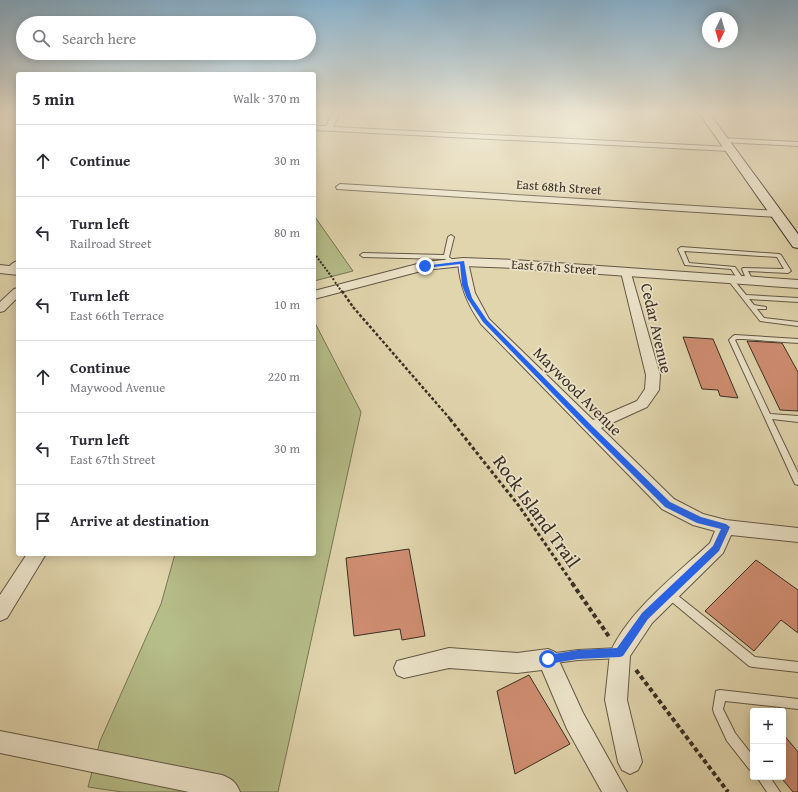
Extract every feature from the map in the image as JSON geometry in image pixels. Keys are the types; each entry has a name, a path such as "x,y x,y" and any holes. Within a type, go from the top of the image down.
{"main road":[{"path":"731,150 798,244"}],"street":[{"name":"East 68th Street","path":"340,187 777,214"},
{"name":"East 67th Street","path":"316,294 425,266 454,261 798,284"},
{"name":"Maywood Avenue","path":"454,261 469,298 485,321 668,504 699,520 726,527 798,535"},
{"name":"Cedar Avenue","path":"590,427 642,404 652,390 653,375 626,272"},
{"path":"0,308 16,293"},
{"path":"630,762 616,700 620,652 645,616 716,548 726,527"},
{"path":"0,612 36,556"},
{"path":"404,668 449,658 517,663 548,659 575,721 615,792"},
{"path":"0,742 222,787 228,792"}],"lane":[{"path":"363,255 454,261 451,238"},
{"path":"741,280 745,269 788,272 779,256 681,249 687,264 733,268 741,280 745,297 762,320 798,324"},
{"path":"745,297 798,300"},
{"path":"753,307 764,308"},
{"path":"798,341 744,337 736,337 732,340 798,482"},
{"path":"767,416 798,419"},
{"path":"669,594 753,662 798,667"},
{"path":"548,659 620,652"},
{"path":"750,761 731,736 718,709 720,695 798,704"},
{"path":"765,780 774,792"}],"path":[{"name":"Rock Island Trail","path":"316,256 354,307 439,405 519,506 620,652 728,792"}],"green space":[{"path":"316,218 353,271 316,280"},
{"path":"316,325 361,412 278,792 122,792 88,787 100,741 161,604 174,556 316,556"}],"building":[{"path":"683,337 713,339 738,398 720,396 718,390 702,389"},
{"path":"747,341 782,343 798,372 798,411 780,410"},
{"path":"409,549 425,636 402,640 400,629 354,636 346,558"},
{"path":"756,560 798,590 798,633 781,620 754,651 705,611"},
{"path":"529,675 570,744 515,774 497,691"},
{"path":"786,738 798,752 798,792 793,792 783,780 786,780"}],"route":[{"path":"425,266 463,262 465,285 469,298 485,321 590,427 668,504 699,520 726,527 716,548 645,616 620,653 578,655 548,659"}]}
